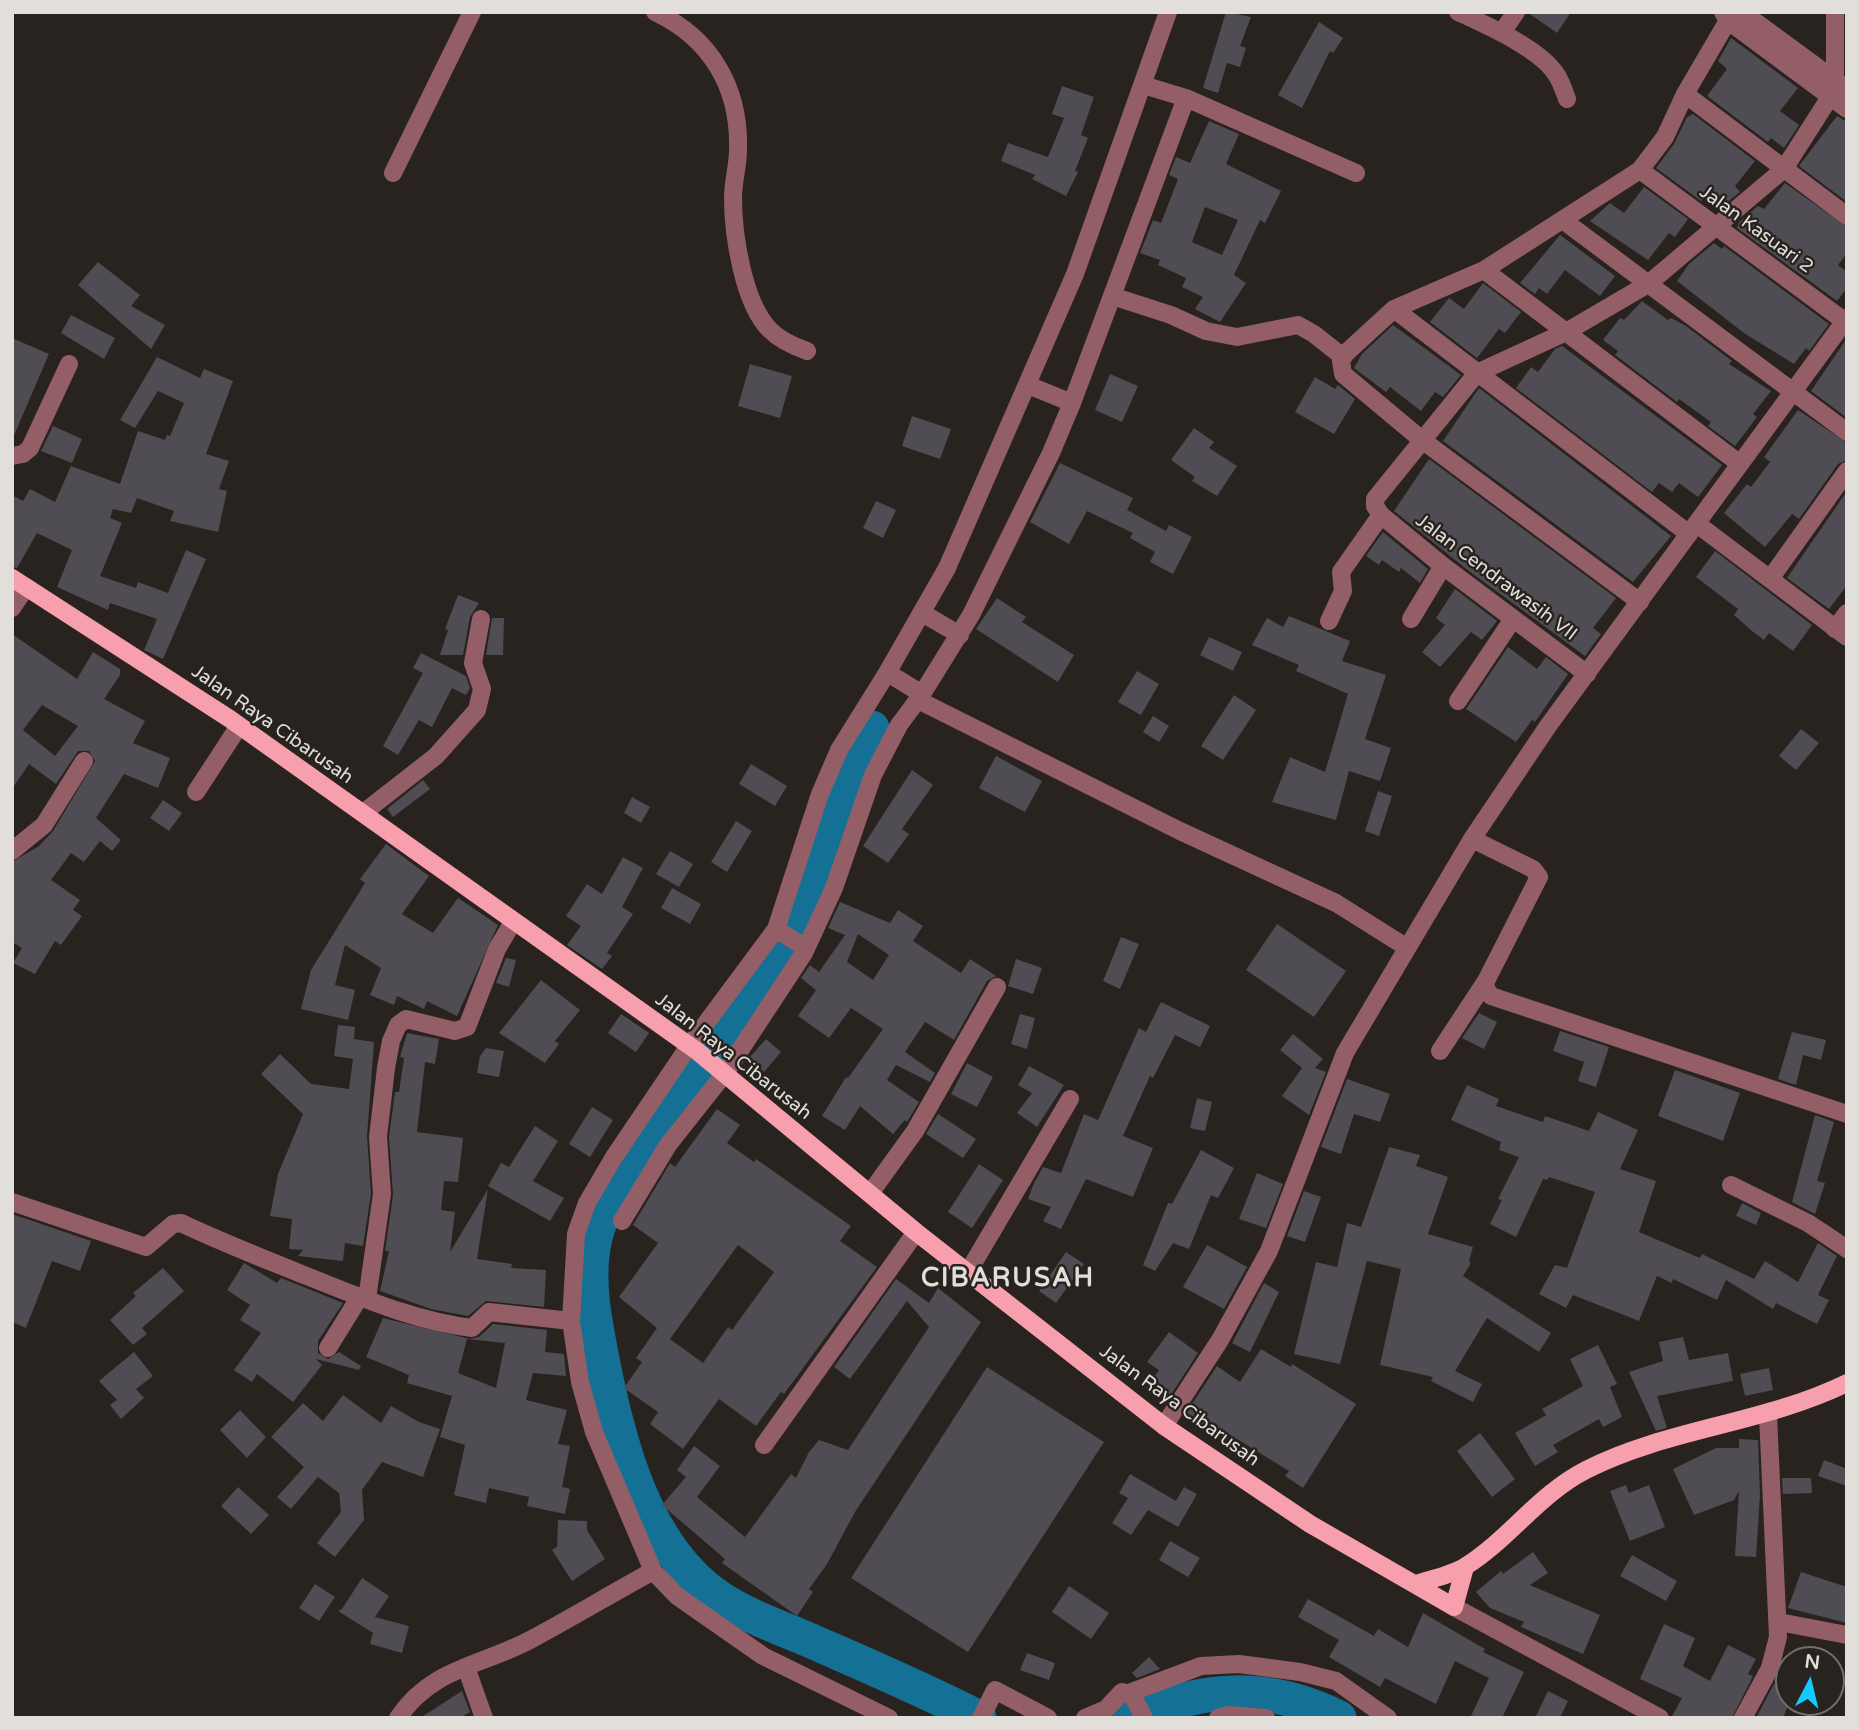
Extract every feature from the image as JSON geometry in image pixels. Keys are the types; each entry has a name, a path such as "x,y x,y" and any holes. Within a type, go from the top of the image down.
{"main road":[{"name":"Jalan Raya Cibarusah","path":"19,583 239,726 693,1049 871,1192 916,1232 1164,1426 1310,1524 1454,1607"},
{"path":"1416,1584 1465,1567 1558,1487 1583,1471 1670,1438 1768,1415 1847,1383"},
{"path":"1454,1607 1465,1567"}],"street":[{"path":"393,173 472,12"},
{"path":"655,12 679,23 699,40 724,75 738,124 733,197 735,228 750,293 770,330 793,346 807,351"},
{"path":"889,1718 763,1656 687,1603 653,1571 594,1432 580,1382 572,1321 573,1253 580,1220 614,1157 780,933 834,761 859,714 893,676 927,616 1032,387 1147,86 1168,12"},
{"path":"1458,12 1502,32 1556,73 1567,99"},
{"path":"1502,32 1516,12"},
{"path":"1835,12 1837,89 1847,109"},
{"path":"1640,602 1422,439 1343,374 1343,357 1394,309 1484,270 1640,170 1665,137 1685,94 1731,14 1837,89"},
{"path":"1147,86 1183,98 1356,173"},
{"path":"1329,621 1343,591 1341,572 1381,515 1375,506 1375,499 1477,373 1566,332 1648,284 1784,169 1837,89"},
{"path":"1685,94 1847,216"},
{"path":"622,1221 681,1126 722,1071 804,947 834,888 873,775 899,725 959,634 1051,453 1067,401 1112,296 1183,98"},
{"name":"Jalan Kasuari 2","path":"1640,170 1846,321"},
{"path":"1564,221 1847,432"},
{"path":"1484,270 1740,464"},
{"path":"1112,296 1171,315 1206,331 1237,337 1298,326 1314,334 1343,357"},
{"path":"1394,309 1477,373 1693,529 1770,579 1841,633 1847,613"},
{"path":"1164,1426 1220,1340 1269,1251 1345,1053 1503,788 1846,321"},
{"path":"12,456 23,454 30,448 69,364"},
{"path":"1032,387 1067,401"},
{"path":"1770,579 1847,471"},
{"name":"Jalan Cendrawasih VII","path":"1381,515 1443,566 1587,674"},
{"path":"1411,619 1443,566"},
{"path":"12,608 19,583"},
{"path":"927,616 959,634"},
{"path":"363,813 436,756 477,710 482,690 473,663 481,619"},
{"path":"1458,701 1513,619"},
{"path":"893,676 919,695 1180,831 1336,903 1406,947"},
{"path":"196,792 239,726"},
{"path":"12,851 44,825 84,761"},
{"path":"1440,1051 1486,981 1539,877 1532,869 1472,839"},
{"path":"328,1348 363,1298 381,1212 379,1137 391,1041 398,1025 406,1018 455,1031 467,1027 496,949 513,922"},
{"path":"780,933 804,947"},
{"path":"1486,981 1485,988 1491,996 1847,1114"},
{"path":"871,1192 915,1131 997,987"},
{"path":"968,1272 1070,1100"},
{"path":"1731,1185 1808,1223 1847,1249"},
{"path":"12,1202 147,1248 173,1224 181,1223 234,1249 422,1318 470,1328 489,1312 572,1321"},
{"path":"764,1445 916,1232"},
{"path":"1743,1718 1770,1668 1779,1622 1770,1517 1768,1415"},
{"path":"398,1718 421,1689 527,1641 653,1571"},
{"path":"1454,1607 1660,1718"},
{"path":"1779,1622 1847,1635"},
{"path":"1085,1718 1106,1709 1122,1692 1131,1695 1201,1666 1239,1664 1300,1672 1336,1681 1388,1718"},
{"path":"466,1667 484,1718"},
{"path":"985,1711 995,1690 1048,1718"},
{"path":"1131,1695 1144,1718"},
{"path":"1218,1718 1229,1715 1266,1718"}],"building":[{"path":"1226,12 1251,17 1240,46 1246,48 1240,67 1227,63 1218,93 1203,88"},
{"path":"1527,12 1571,12 1557,33"},
{"path":"1319,22 1343,38 1333,53 1330,51 1302,108 1278,95"},
{"path":"1731,38 1798,88 1780,111 1799,125 1784,148 1771,138 1768,142 1707,96 1727,69 1718,61"},
{"path":"1062,86 1094,97 1081,135 1088,138 1075,171 1078,172 1066,196 1032,179 1035,175 1001,161 1008,143 1048,157 1064,118 1052,114"},
{"path":"1693,114 1755,161 1735,186 1740,192 1720,208 1705,197 1701,201 1656,168 1674,144 1687,117"},
{"path":"1837,116 1847,122 1847,202 1799,166"},
{"path":"1209,121 1239,134 1226,164 1281,191 1265,223 1260,220 1234,275 1246,283 1220,322 1195,309 1203,297 1182,287 1186,278 1158,265 1160,260 1140,253 1153,220 1161,223 1178,179 1169,175 1176,157 1190,163","holes":["1205,207 1238,220 1222,255 1192,242"]},
{"path":"1785,183 1847,227 1847,253 1838,265 1847,272 1847,288 1837,301 1737,228 1739,222 1758,206 1764,209"},
{"path":"1644,187 1688,219 1675,237 1669,233 1648,260 1590,221 1610,203 1624,213"},
{"path":"1560,235 1615,276 1600,296 1565,270 1547,294 1539,288 1535,294 1520,283"},
{"path":"1714,243 1722,249 1724,246 1829,324 1809,351 1806,348 1794,364 1744,333 1677,281 1689,264"},
{"path":"98,262 140,295 131,306 165,325 151,349 78,285"},
{"path":"1483,283 1521,312 1505,333 1499,329 1477,358 1430,322 1449,298 1464,309"},
{"path":"1642,301 1668,320 1671,318 1686,326 1732,361 1729,364 1771,391 1753,414 1757,417 1735,446 1708,426 1711,422 1679,399 1677,402 1615,355 1618,351 1603,340 1620,318 1624,320"},
{"path":"71,315 115,338 104,359 61,333"},
{"path":"1393,325 1461,375 1443,397 1435,392 1421,411 1390,387 1386,392 1354,368 1362,354"},
{"path":"12,338 49,354 12,440"},
{"path":"1847,338 1847,418 1811,391"},
{"path":"1562,346 1722,465 1698,497 1679,483 1672,492 1659,483 1652,492 1516,388 1531,367 1538,372 1555,349"},
{"path":"157,357 200,378 204,369 233,381 206,454 229,461 219,489 227,491 218,532 170,521 174,511 137,498 131,513 113,509 110,518 122,523 100,576 136,588 138,582 168,593 186,550 206,559 163,659 144,650 157,619 110,603 108,610 57,587 72,550 37,533 17,568 12,567 12,495 23,501 30,489 55,502 71,466 120,484 138,431 165,440 167,435 170,436 184,403 158,391 135,428 120,420"},
{"path":"750,364 792,376 780,418 738,406"},
{"path":"1110,374 1138,386 1122,422 1095,410"},
{"path":"1315,377 1335,389 1338,385 1355,399 1334,434 1295,412"},
{"path":"1479,388 1671,536 1633,582 1443,441"},
{"path":"1798,410 1847,443 1847,460 1838,464 1799,519 1792,514 1765,547 1724,513 1747,484 1751,487 1770,462 1764,457"},
{"path":"912,416 951,429 940,459 902,446"},
{"path":"53,426 82,439 72,463 41,451"},
{"path":"1194,428 1214,442 1209,448 1237,466 1217,496 1192,481 1195,477 1171,460"},
{"path":"1429,459 1616,598 1593,628 1601,634 1585,656 1469,571 1394,511"},
{"path":"1060,463 1133,498 1127,510 1166,531 1169,525 1192,537 1173,574 1150,562 1155,552 1130,538 1133,533 1087,511 1069,544 1030,522"},
{"path":"1847,491 1847,585 1829,609 1787,578"},
{"path":"876,501 896,510 883,538 863,528"},
{"path":"1383,532 1428,569 1420,583 1401,568 1399,572 1382,560 1379,565 1366,556"},
{"path":"1715,551 1812,625 1793,651 1769,633 1764,640 1752,631 1734,615 1738,609 1696,577"},
{"path":"1455,589 1497,621 1482,640 1471,632 1440,667 1422,652 1445,625 1436,618"},
{"path":"458,595 479,603 470,617 463,655 440,655 448,630 445,629"},
{"path":"997,598 1026,617 1022,622 1074,655 1058,682 976,629"},
{"path":"1289,616 1350,641 1342,661 1386,675 1365,739 1391,748 1380,781 1349,771 1336,820 1272,802 1290,757 1325,772 1348,694 1296,671 1299,665 1252,645 1267,618 1283,627"},
{"path":"492,618 504,618 503,655 486,655"},
{"path":"12,634 77,679 93,652 120,669 120,675 104,699 145,721 133,743 170,758 158,788 124,774 96,818 121,840 112,851 100,841 84,862 71,853 51,880 80,900 73,910 82,916 61,945 55,941 35,974 13,963 22,948 12,942 12,862 39,846 53,831 95,761 89,751 78,751 56,784 29,764 12,789","holes":["42,705 78,726 55,756 23,730"]},
{"path":"1209,637 1242,652 1233,671 1200,655"},
{"path":"1508,647 1537,669 1546,657 1568,674 1535,722 1532,720 1516,742 1466,709"},
{"path":"421,653 466,676 470,688 466,695 452,688 432,727 419,720 398,755 383,746 423,673 413,668"},
{"path":"1137,671 1159,684 1141,715 1118,702"},
{"path":"1234,695 1256,710 1223,760 1201,746"},
{"path":"1153,716 1169,726 1159,742 1143,732"},
{"path":"1801,729 1819,743 1796,770 1779,756"},
{"path":"996,756 1042,781 1025,812 979,788"},
{"path":"751,764 787,786 775,806 739,784"},
{"path":"912,770 933,785 902,829 909,834 888,863 863,846"},
{"path":"423,780 430,789 393,817 387,809"},
{"path":"1378,791 1392,796 1379,836 1365,831"},
{"path":"632,797 650,807 641,823 624,813"},
{"path":"163,800 182,813 169,831 150,818"},
{"path":"736,821 752,831 727,872 711,862"},
{"path":"386,844 429,876 402,914 433,933 458,898 498,925 457,1016 427,1001 424,1009 397,996 394,1005 370,995 381,968 345,945 335,985 355,990 348,1020 301,1009 311,970 365,883 360,879"},
{"path":"670,851 693,864 679,887 656,874"},
{"path":"623,857 643,868 622,907 633,914 607,953 612,956 602,969 567,945 581,926 566,916 587,884 602,894"},
{"path":"672,888 701,904 690,924 661,908"},
{"path":"840,902 890,923 898,910 923,926 913,941 961,973 970,959 996,976 987,981 954,1040 925,1022 905,1052 935,1073 930,1082 896,1065 887,1080 919,1102 907,1122 905,1120 893,1134 860,1106 845,1130 822,1116 846,1077 848,1078 883,1029 851,1008 829,1038 798,1016 816,990 801,978 810,965 819,972 845,935 828,928","holes":["858,934 889,955 873,980 847,962"]},
{"path":"1277,924 1346,971 1314,1017 1246,970"},
{"path":"1121,937 1139,944 1120,989 1103,981"},
{"path":"506,958 516,960 509,987 496,983"},
{"path":"1016,959 1042,968 1033,994 1008,986"},
{"path":"541,980 580,1010 555,1041 559,1044 545,1063 499,1033"},
{"path":"1161,1002 1210,1026 1200,1047 1175,1035 1153,1078 1150,1076 1123,1136 1153,1148 1133,1197 1086,1179 1061,1229 1043,1221 1051,1207 1028,1199 1034,1183 1043,1167 1061,1173 1084,1114 1098,1120 1139,1028 1146,1032"},
{"path":"1479,1013 1497,1022 1484,1049 1462,1038"},
{"path":"621,1014 649,1033 636,1052 608,1033"},
{"path":"1020,1014 1035,1018 1027,1049 1011,1044"},
{"path":"338,1025 355,1027 354,1039 374,1042 367,1136 371,1194 363,1246 345,1243 343,1261 298,1256 303,1250 289,1249 292,1219 270,1216 278,1174 303,1114 261,1074 280,1054 311,1084 349,1089 353,1059 334,1056"},
{"path":"1560,1031 1609,1047 1596,1087 1578,1081 1584,1062 1553,1051"},
{"path":"1792,1032 1826,1040 1821,1060 1803,1055 1796,1085 1778,1079"},
{"path":"407,1033 439,1039 435,1064 425,1062 417,1132 463,1138 458,1182 444,1181 441,1210 455,1212 450,1252 488,1189 477,1259 512,1264 511,1268 546,1270 544,1307 486,1301 468,1316 431,1309 380,1291 389,1251 385,1251 393,1195 389,1137 395,1092 399,1092 404,1058 400,1057"},
{"path":"1293,1034 1323,1059 1315,1068 1326,1072 1309,1115 1282,1096 1302,1068 1280,1050"},
{"path":"766,1039 781,1052 764,1072 749,1058"},
{"path":"486,1048 504,1051 499,1077 477,1073 480,1056"},
{"path":"967,1063 993,1077 977,1107 951,1094"},
{"path":"1029,1066 1064,1085 1037,1127 1017,1113 1032,1093 1018,1085"},
{"path":"1675,1070 1740,1093 1723,1141 1658,1116"},
{"path":"1347,1079 1390,1094 1380,1122 1354,1114 1341,1154 1321,1147"},
{"path":"1467,1085 1499,1099 1496,1106 1543,1122 1545,1116 1589,1131 1598,1112 1638,1130 1620,1169 1656,1181 1639,1232 1700,1258 1702,1254 1754,1279 1765,1261 1798,1282 1818,1243 1837,1256 1818,1295 1829,1300 1817,1324 1776,1303 1773,1309 1726,1280 1717,1300 1673,1279 1672,1283 1657,1276 1639,1321 1573,1295 1566,1308 1539,1294 1555,1265 1567,1268 1595,1192 1549,1177 1547,1180 1543,1179 1516,1237 1490,1224 1502,1200 1498,1199 1519,1157 1499,1150 1501,1142 1451,1120"},
{"path":"1197,1098 1212,1102 1205,1131 1190,1128"},
{"path":"592,1107 613,1120 590,1157 569,1144"},
{"path":"717,1109 740,1125 727,1143 754,1162 756,1159 851,1226 840,1241 877,1267 784,1394 781,1392 756,1426 719,1399 683,1449 650,1424 658,1412 624,1388 642,1362 636,1358 657,1328 619,1297 658,1243 633,1225 670,1163 675,1167","holes":["738,1245 774,1272 732,1330 728,1327 703,1363 670,1339"]},
{"path":"938,1114 976,1139 963,1158 926,1134"},
{"path":"1815,1115 1834,1122 1817,1181 1825,1183 1815,1214 1792,1202"},
{"path":"535,1126 558,1141 533,1181 564,1198 550,1221 488,1186 501,1163 509,1167"},
{"path":"1389,1147 1420,1155 1416,1166 1448,1177 1428,1234 1473,1247 1469,1261 1471,1263 1463,1276 1551,1333 1539,1352 1487,1318 1455,1371 1482,1384 1473,1402 1431,1381 1433,1377 1380,1365 1401,1269 1367,1261 1340,1364 1294,1354 1316,1262 1337,1267 1347,1223 1361,1227"},
{"path":"1201,1150 1234,1168 1218,1198 1211,1195 1189,1249 1173,1243 1155,1271 1143,1265 1168,1203 1172,1204"},
{"path":"979,1164 1003,1180 972,1228 948,1212"},
{"path":"1257,1173 1283,1184 1266,1228 1239,1219"},
{"path":"1304,1191 1321,1197 1305,1242 1287,1236"},
{"path":"1742,1203 1761,1213 1756,1225 1736,1216"},
{"path":"12,1214 91,1241 80,1271 52,1261 26,1328 12,1322"},
{"path":"1207,1245 1247,1267 1224,1309 1183,1287"},
{"path":"1066,1252 1084,1264 1056,1303 1039,1291"},
{"path":"244,1263 277,1283 281,1278 343,1303 318,1341 318,1353 328,1359 339,1352 361,1366 359,1370 316,1359 322,1365 293,1402 257,1374 252,1382 234,1370 261,1333 240,1320 250,1305 227,1290"},
{"path":"163,1268 184,1291 142,1328 147,1334 133,1345 110,1320 136,1296 133,1293"},
{"path":"896,1279 929,1303 938,1288 981,1322 855,1512 827,1564 809,1589 813,1592 797,1616 722,1563 725,1559 662,1505 686,1477 677,1470 694,1446 720,1466 697,1497 745,1537 791,1474 796,1478 809,1452 819,1440 848,1450 929,1327 907,1301 850,1379 834,1367"},
{"path":"1264,1283 1279,1292 1250,1352 1232,1343"},
{"path":"383,1318 470,1339 479,1337 493,1324 547,1330 545,1352 564,1354 566,1376 533,1373 526,1400 567,1410 558,1444 570,1446 562,1487 570,1489 565,1514 527,1506 529,1497 489,1488 486,1503 454,1495 465,1445 440,1437 452,1396 407,1383 409,1375 366,1357","holes":["467,1339 505,1343 496,1388 458,1373"]},
{"path":"1169,1332 1198,1353 1167,1401 1146,1388 1159,1370 1147,1362"},
{"path":"1683,1337 1689,1360 1728,1353 1733,1381 1657,1396 1667,1428 1656,1431 1629,1372 1663,1361 1659,1342"},
{"path":"1598,1345 1617,1384 1610,1387 1622,1417 1603,1427 1599,1419 1553,1445 1558,1452 1535,1466 1515,1433 1546,1415 1542,1409 1583,1386 1570,1359"},
{"path":"1261,1349 1291,1367 1292,1364 1356,1404 1303,1488 1285,1476 1289,1471 1211,1423 1208,1428 1186,1413 1217,1366 1240,1382"},
{"path":"134,1352 153,1376 136,1389 144,1398 121,1419 110,1405 117,1400 99,1381"},
{"path":"987,1367 1104,1442 968,1652 851,1578"},
{"path":"1769,1368 1773,1390 1745,1396 1740,1374"},
{"path":"343,1395 381,1423 391,1406 419,1422 440,1429 423,1477 382,1462 362,1490 364,1520 335,1557 317,1543 341,1512 339,1493 318,1477 291,1509 277,1497 304,1467 271,1437 303,1403 323,1421"},
{"path":"240,1410 266,1437 247,1458 220,1430"},
{"path":"1480,1433 1515,1479 1492,1497 1457,1451"},
{"path":"1739,1439 1758,1440 1760,1495 1756,1557 1735,1556 1739,1491 1734,1500 1694,1515 1673,1469 1716,1448 1739,1448"},
{"path":"1824,1460 1847,1469 1847,1486 1818,1476"},
{"path":"1130,1474 1176,1501 1184,1487 1197,1494 1178,1527 1148,1510 1131,1535 1112,1523 1128,1498 1119,1493"},
{"path":"1782,1478 1811,1478 1812,1493 1783,1494"},
{"path":"1626,1485 1629,1493 1649,1485 1665,1527 1630,1541 1610,1491"},
{"path":"238,1487 269,1515 251,1534 221,1506"},
{"path":"558,1520 587,1521 587,1530 605,1559 572,1581 552,1550 557,1547"},
{"path":"1170,1541 1200,1558 1188,1577 1159,1560"},
{"path":"1533,1552 1548,1573 1530,1585 1600,1615 1583,1654 1521,1627 1524,1622 1490,1608 1476,1592 1501,1571 1503,1574"},
{"path":"1632,1555 1677,1581 1666,1601 1620,1576"},
{"path":"1801,1572 1847,1587 1847,1623 1788,1608"},
{"path":"362,1578 389,1596 375,1617 409,1626 402,1653 370,1644 373,1633 338,1611"},
{"path":"315,1584 335,1597 319,1621 299,1608"},
{"path":"1069,1586 1109,1613 1091,1639 1052,1612"},
{"path":"1308,1599 1374,1636 1378,1629 1408,1647 1423,1613 1485,1649 1483,1652 1524,1672 1502,1718 1470,1718 1489,1678 1455,1661 1436,1704 1385,1678 1380,1687 1329,1657 1339,1640 1298,1617"},
{"path":"1664,1624 1695,1638 1683,1666 1710,1681 1728,1645 1756,1659 1748,1674 1753,1676 1732,1718 1671,1718 1682,1698 1640,1679"},
{"path":"1027,1653 1055,1663 1049,1680 1020,1670"},
{"path":"1149,1657 1160,1669 1137,1678 1132,1673"},
{"path":"1775,1684 1775,1716 1784,1716 1783,1718 1756,1718"},
{"path":"462,1691 470,1712 460,1718 420,1718"},
{"path":"1548,1691 1568,1701 1560,1718 1535,1718"}],"waterway":[{"path":"872,728 841,797 805,916 784,958 623,1174 609,1201 593,1248 593,1303 616,1424 638,1490 671,1550 692,1575 718,1597 740,1610 979,1718"},
{"path":"1130,1718 1183,1700 1235,1693 1286,1698 1339,1718"}],"district":[{"name":"CIBARUSAH","path":"1008,1279"}]}
